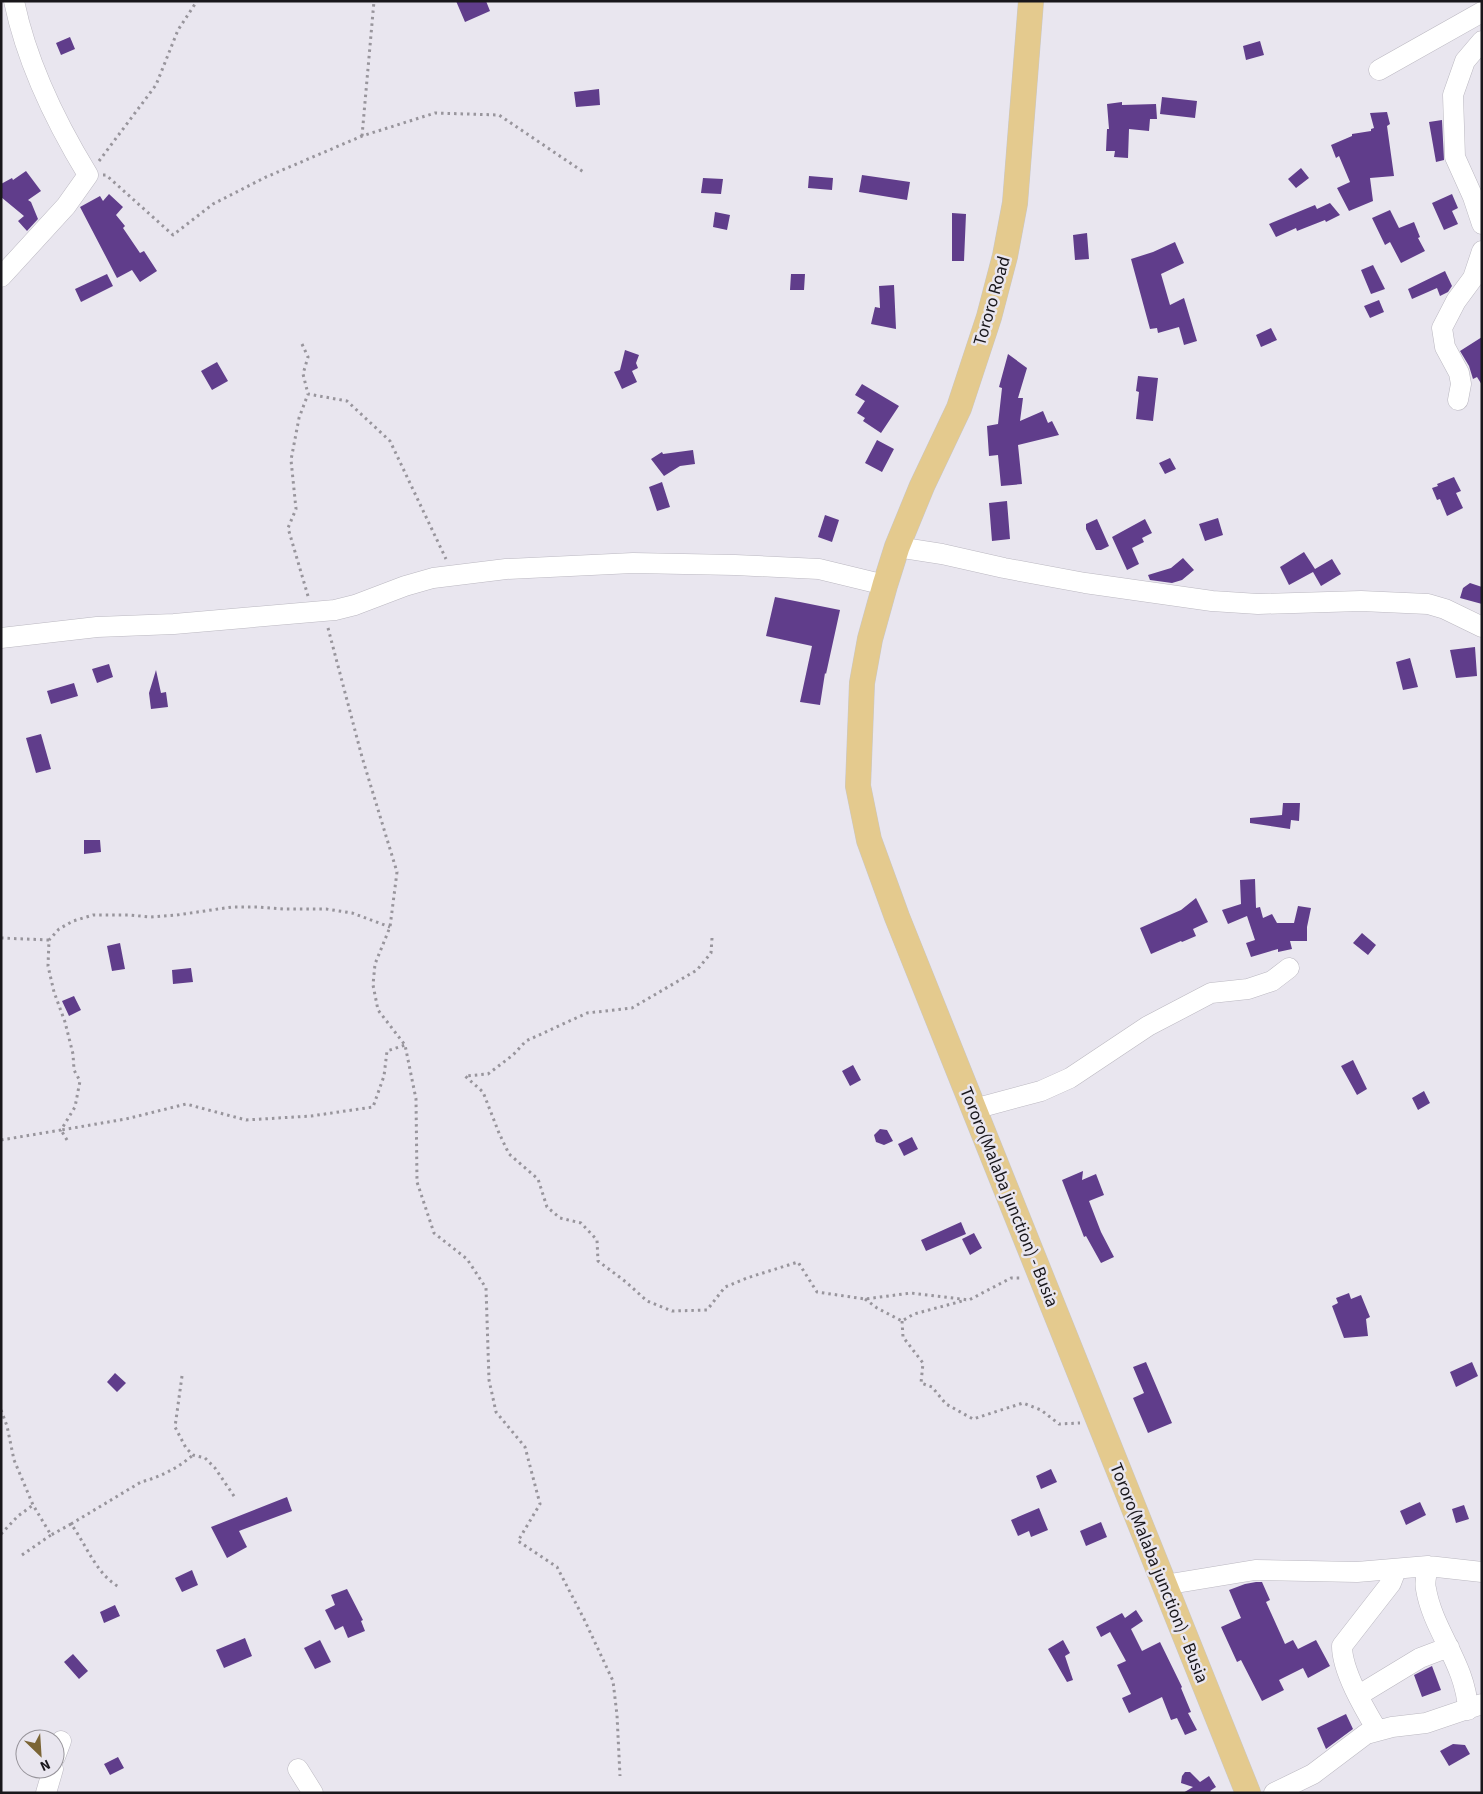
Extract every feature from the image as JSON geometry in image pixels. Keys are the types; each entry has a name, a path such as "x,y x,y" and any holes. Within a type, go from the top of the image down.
{"main road":[{"name":"Tororo Road","path":"885,585 897,547 922,486 958,408 989,317 1005,256 1015,204 1031,1"},
{"name":"Tororo(Malaba junction) - Busia","path":"885,585 870,640 862,683 858,786 869,840 897,917 1247,1792"}],"street":[{"path":"1,277 66,206 88,175 64,136 38,81 16,16 14,1"},
{"path":"1379,70 1482,12"},
{"path":"1482,41 1465,61 1453,95 1455,157 1473,197 1482,224"},
{"path":"1458,400 1461,384 1459,373 1445,347 1442,328 1456,301 1474,278 1482,251"},
{"path":"897,547 942,554 1085,583 1212,602 1258,604 1361,600 1428,604 1445,609 1482,627"},
{"path":"1,638 97,627 174,624 318,611 355,605 405,586 433,578 506,570 633,563 735,565 819,569 885,585"},
{"path":"974,1109 1041,1091 1063,1082 1148,1026 1211,993 1248,989 1272,981 1289,968"},
{"path":"1164,1585 1255,1570 1357,1572 1428,1566 1482,1572"},
{"path":"1274,1793 1313,1774 1356,1740 1377,1730 1426,1723 1475,1707 1468,1698 1428,1599 1425,1587 1428,1566"},
{"path":"1377,1730 1345,1665 1342,1646 1392,1583 1396,1570"},
{"path":"1359,1694 1420,1658 1449,1647"},
{"path":"298,1769 313,1793"},
{"path":"46,1793 50,1779"}],"path":[{"path":"88,175 156,85 178,30 198,1"},
{"path":"362,136 374,1"},
{"path":"88,175 106,175 173,235 212,204 266,177 362,136 435,113 499,115 586,173"},
{"path":"302,344 308,357 303,374 308,394 299,418 291,460 296,510 288,528 318,611 397,872 390,927 375,964 373,984 378,1010 405,1045 416,1099 417,1182 434,1233 468,1259 486,1288 489,1380 496,1412 525,1447 540,1504 518,1541 557,1567 613,1681 620,1776"},
{"path":"308,394 347,401 390,441 454,576"},
{"path":"61,1130 75,1107 80,1081 74,1070 73,1054 48,966 49,940 59,929 73,921 93,915 168,916 232,907 326,908 352,913 390,927"},
{"path":"1,938 49,940"},
{"path":"712,938 711,953 697,970 632,1008 587,1013 526,1041 513,1055 488,1074 464,1076 483,1092 499,1133 510,1154 538,1179 547,1207 560,1218 581,1223 597,1240 598,1261 647,1301 672,1311 706,1310 725,1287 798,1262 817,1292 865,1299 910,1293 969,1300"},
{"path":"1,1140 126,1120 186,1104 246,1120 311,1116 372,1108 384,1076 387,1051 405,1045"},
{"path":"61,1130 67,1140"},
{"path":"902,1320 914,1314 969,1300 1011,1278 1042,1280"},
{"path":"865,1299 877,1308 902,1320"},
{"path":"902,1320 903,1337 923,1363 922,1383 932,1386 946,1404 973,1419 1023,1403 1041,1410 1059,1424 1099,1422"},
{"path":"182,1376 175,1427 186,1448 193,1455 205,1458 215,1468 236,1499"},
{"path":"1,1410 7,1426 14,1460 33,1505 51,1535"},
{"path":"22,1555 51,1535 141,1482 153,1479 183,1464 193,1455"},
{"path":"1,1534 18,1516 33,1505"},
{"path":"71,1524 101,1569 119,1587"}],"building":[{"path":"456,1 486,1 490,11 465,22"},
{"path":"70,37 75,49 61,55 56,43"},
{"path":"1260,41 1264,55 1246,60 1243,46"},
{"path":"599,89 600,105 576,107 574,92"},
{"path":"1162,97 1197,101 1195,118 1160,114"},
{"path":"1122,102 1122,105 1156,104 1157,119 1150,119 1149,131 1129,129 1128,158 1114,157 1115,151 1106,151 1107,129 1109,129 1107,104"},
{"path":"1387,112 1390,124 1387,126 1394,176 1370,178 1373,201 1349,211 1337,188 1350,182 1339,156 1336,158 1331,145 1352,136 1352,134 1371,131 1374,128 1370,113"},
{"path":"1442,120 1444,160 1436,162 1429,122"},
{"path":"1301,168 1309,178 1296,188 1288,179"},
{"path":"26,171 41,191 28,200 31,202 38,219 27,231 18,221 24,216 1,197 1,184 12,178 13,180"},
{"path":"862,175 910,182 907,200 859,192"},
{"path":"809,176 833,178 832,190 808,188"},
{"path":"703,178 723,179 721,194 701,193"},
{"path":"109,194 123,207 116,215 125,226 123,228 140,253 144,251 157,271 140,282 132,270 117,278 80,207 100,196 103,201"},
{"path":"1452,194 1458,208 1452,211 1458,224 1444,230 1432,203"},
{"path":"1330,203 1340,215 1326,222 1325,220 1297,231 1296,228 1276,237 1269,224 1315,205 1317,209"},
{"path":"1390,210 1399,228 1414,222 1420,237 1418,238 1425,251 1401,263 1390,242 1385,245 1372,218"},
{"path":"715,212 730,215 727,230 713,227"},
{"path":"952,213 966,214 964,261 952,261"},
{"path":"1087,233 1089,259 1075,260 1073,235"},
{"path":"1175,242 1184,263 1161,274 1170,305 1184,298 1197,341 1184,345 1179,327 1158,333 1157,328 1150,329 1131,259"},
{"path":"1373,265 1385,289 1371,294 1361,270"},
{"path":"1445,271 1452,286 1448,292 1440,296 1437,288 1412,299 1408,289"},
{"path":"107,274 113,286 81,302 75,289"},
{"path":"791,274 805,274 804,290 790,290"},
{"path":"894,285 896,329 871,324 875,307 880,308 879,286"},
{"path":"1379,300 1384,312 1370,318 1364,306"},
{"path":"1271,328 1277,340 1261,347 1256,335"},
{"path":"1482,337 1482,385 1477,377 1473,379 1469,366 1460,351"},
{"path":"625,350 639,355 636,363 638,368 632,371 637,382 622,389 614,372 620,370"},
{"path":"1008,354 1027,368 1018,398 1023,398 1020,421 1043,411 1048,423 1052,421 1059,435 1018,445 1022,484 1001,486 998,455 989,456 987,426 998,424 1002,388 999,387"},
{"path":"217,362 228,381 212,390 201,371"},
{"path":"1138,376 1158,378 1153,421 1136,419 1139,392 1136,391"},
{"path":"862,384 899,406 881,433 863,421 865,418 857,413 865,401 855,395"},
{"path":"877,440 894,449 882,472 865,463"},
{"path":"693,450 695,464 680,466 664,476 651,459 662,452 663,454"},
{"path":"1170,458 1176,469 1165,474 1159,463"},
{"path":"1454,477 1461,491 1456,493 1463,508 1447,516 1440,499 1437,500 1432,488"},
{"path":"662,482 670,507 657,511 649,487"},
{"path":"1007,501 1010,539 992,541 989,503"},
{"path":"825,515 839,520 832,542 818,537"},
{"path":"1218,518 1223,535 1205,541 1199,524"},
{"path":"1097,519 1109,546 1101,550 1096,550 1086,529 1086,524"},
{"path":"1145,519 1152,533 1142,538 1144,542 1132,548 1139,564 1127,570 1112,537"},
{"path":"1304,552 1315,569 1332,559 1341,574 1321,586 1313,572 1289,585 1280,567"},
{"path":"1183,558 1194,570 1182,580 1172,583 1150,580 1148,575 1171,568"},
{"path":"1470,583 1482,587 1482,604 1460,598 1463,588"},
{"path":"775,597 840,610 825,673 820,705 800,702 812,646 766,636"},
{"path":"1475,647 1477,676 1456,678 1450,650"},
{"path":"1410,658 1418,687 1403,690 1396,662"},
{"path":"109,664 113,677 97,683 92,669"},
{"path":"156,670 161,693 166,692 168,707 151,709 149,693"},
{"path":"74,683 78,696 51,704 47,691"},
{"path":"41,734 51,769 36,773 26,738"},
{"path":"1283,803 1300,803 1299,821 1291,820 1290,829 1250,823 1250,818 1282,815"},
{"path":"84,840 100,840 101,852 84,854"},
{"path":"1255,879 1256,908 1260,907 1263,918 1272,914 1277,923 1294,923 1298,906 1311,908 1307,927 1307,941 1290,941 1292,949 1278,952 1278,949 1251,957 1246,943 1255,940 1247,916 1228,924 1222,910 1241,904 1240,880"},
{"path":"1196,898 1208,922 1193,929 1196,936 1151,954 1140,928 1181,910"},
{"path":"1362,933 1376,945 1368,955 1353,943"},
{"path":"120,943 125,969 112,971 107,946"},
{"path":"191,968 193,982 173,984 172,970"},
{"path":"74,996 81,1010 69,1016 62,1001"},
{"path":"1353,1060 1367,1089 1357,1095 1341,1066"},
{"path":"853,1065 861,1080 850,1086 842,1071"},
{"path":"1424,1091 1430,1103 1418,1110 1412,1098"},
{"path":"880,1129 887,1130 893,1141 884,1145 876,1142 874,1135"},
{"path":"912,1137 918,1149 904,1156 898,1144"},
{"path":"1083,1171 1082,1180 1096,1174 1104,1195 1089,1201 1101,1232 1114,1257 1101,1263 1086,1236 1084,1237 1062,1180"},
{"path":"961,1222 966,1234 926,1251 921,1240"},
{"path":"974,1233 982,1248 970,1255 962,1239"},
{"path":"1349,1293 1351,1299 1361,1295 1370,1317 1366,1319 1368,1336 1344,1338 1332,1306 1338,1303 1336,1298"},
{"path":"1146,1362 1172,1423 1148,1433 1133,1398 1144,1393 1133,1367"},
{"path":"1472,1362 1478,1376 1456,1387 1450,1372"},
{"path":"115,1373 126,1383 117,1392 107,1382"},
{"path":"1051,1469 1057,1482 1041,1489 1036,1476"},
{"path":"287,1497 292,1511 239,1531 247,1547 227,1558 211,1527"},
{"path":"1420,1502 1426,1515 1406,1525 1400,1511"},
{"path":"1464,1505 1469,1519 1456,1523 1452,1509"},
{"path":"1039,1508 1048,1530 1031,1537 1029,1531 1018,1536 1011,1520"},
{"path":"1101,1522 1107,1537 1086,1546 1080,1531"},
{"path":"192,1570 198,1585 182,1592 175,1578"},
{"path":"1262,1582 1270,1600 1266,1602 1285,1644 1293,1640 1298,1649 1316,1640 1330,1666 1308,1678 1303,1668 1279,1680 1284,1690 1262,1701 1241,1660 1237,1662 1221,1627 1241,1618 1229,1590"},
{"path":"347,1589 363,1620 361,1621 365,1631 348,1638 343,1626 335,1630 325,1610 335,1605 331,1595"},
{"path":"115,1605 120,1616 104,1623 100,1612"},
{"path":"1136,1610 1143,1621 1131,1629 1142,1651 1160,1642 1182,1687 1191,1712 1188,1713 1197,1730 1185,1735 1177,1718 1171,1720 1162,1697 1129,1713 1122,1698 1131,1694 1117,1665 1126,1661 1110,1632 1101,1637 1096,1627 1122,1613 1125,1618"},
{"path":"245,1638 252,1656 224,1668 216,1650"},
{"path":"320,1640 331,1662 315,1669 304,1648"},
{"path":"1063,1640 1070,1653 1065,1656 1073,1680 1067,1682 1048,1649"},
{"path":"73,1654 88,1671 79,1679 64,1662"},
{"path":"1432,1666 1441,1690 1422,1697 1414,1675"},
{"path":"1346,1714 1353,1729 1326,1749 1317,1728"},
{"path":"1453,1744 1465,1745 1470,1754 1449,1766 1440,1751"},
{"path":"118,1757 124,1768 110,1775 104,1764"},
{"path":"1185,1772 1190,1772 1200,1782 1209,1776 1216,1787 1210,1791 1212,1793 1183,1793 1193,1787 1181,1783"}]}
